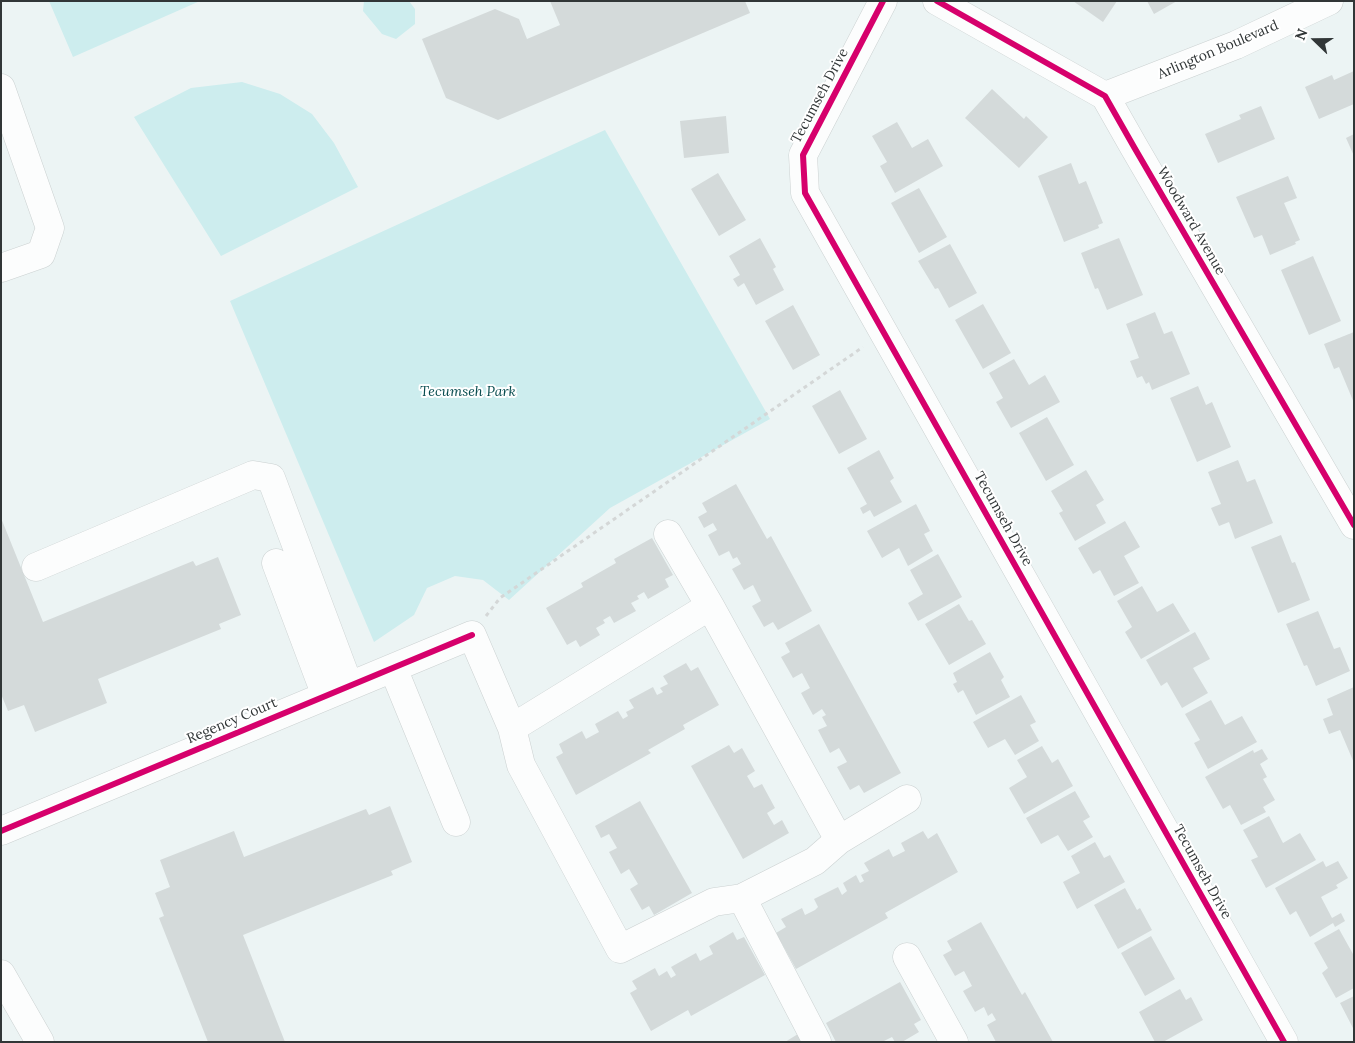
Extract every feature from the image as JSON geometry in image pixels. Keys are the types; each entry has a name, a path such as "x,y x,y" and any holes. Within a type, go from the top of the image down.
{"street":[{"name":"Tecumseh Drive","path":"883,1 803,155 804,193 1284,1042"},
{"path":"937,1 1105,96"},
{"name":"Arlington Boulevard","path":"1105,96 1236,45 1329,1"},
{"path":"1,88 50,228 41,254 1,268"},
{"name":"Woodward Avenue","path":"1105,96 1354,525"},
{"path":"36,567 253,475 271,478 337,691"},
{"path":"668,534 710,606 839,840"},
{"path":"276,563 337,691"},
{"path":"512,728 710,606"},
{"path":"472,635 512,728 521,765 620,949 714,902 742,898 815,861 839,840 907,799"},
{"name":"Regency Court","path":"1,831 472,635"},
{"path":"392,668 456,822"},
{"path":"742,898 818,1042"},
{"path":"906,957 954,1042"},
{"path":"1,974 40,1042"}],"path":[{"path":"472,635 500,598 884,333"}],"green space":[{"path":"49,1 200,1 73,57"},
{"path":"364,1 409,1 415,9 415,24 396,39 382,34 363,11"},
{"path":"242,82 280,94 312,114 334,143 358,187 221,256 134,117 191,88"},
{"name":"Tecumseh Park","path":"605,130 770,419 610,508 509,600 483,580 455,576 427,588 414,615 374,642 230,301"}],"building":[{"path":"550,1 745,1 750,13 498,120 446,98 422,39 495,9 519,19 527,39 560,25"},
{"path":"1073,1 1117,1 1103,22"},
{"path":"1147,1 1177,1 1154,14"},
{"path":"1354,71 1354,104 1319,119 1305,87 1332,75 1334,80"},
{"path":"992,89 1024,119 1026,116 1048,137 1019,168 965,118"},
{"path":"1261,106 1275,139 1218,163 1205,134 1241,119 1239,115"},
{"path":"726,116 729,153 684,158 680,121"},
{"path":"897,122 912,148 928,139 943,166 895,193 880,166 887,162 872,136"},
{"path":"1354,134 1354,156 1346,138"},
{"path":"1071,163 1079,184 1086,181 1103,223 1098,225 1099,228 1064,242 1038,176"},
{"path":"718,173 746,220 719,236 691,189"},
{"path":"1288,176 1297,198 1284,203 1300,240 1295,242 1296,244 1270,255 1262,235 1254,238 1236,197"},
{"path":"919,188 947,237 919,253 891,203"},
{"path":"760,238 776,267 773,269 784,290 756,305 744,283 738,287 733,279 740,275 729,256"},
{"path":"1119,238 1143,295 1107,310 1098,288 1095,289 1081,253"},
{"path":"950,244 977,293 949,308 938,288 935,289 918,261"},
{"path":"1313,256 1341,321 1309,335 1281,270"},
{"path":"983,304 1011,353 983,369 955,320"},
{"path":"793,305 820,355 793,370 765,321"},
{"path":"1155,312 1164,334 1172,331 1190,374 1152,390 1149,382 1146,384 1142,376 1137,378 1130,361 1139,358 1126,324"},
{"path":"1354,332 1354,403 1339,367 1334,369 1324,344"},
{"path":"1014,359 1029,385 1045,375 1060,402 1011,428 996,402 1003,398 989,373"},
{"path":"1198,386 1206,405 1212,402 1231,447 1197,462 1170,398"},
{"path":"840,390 867,439 839,454 812,406"},
{"path":"1047,417 1074,465 1046,481 1019,433"},
{"path":"879,450 894,478 890,481 902,502 874,517 870,510 863,514 860,508 867,504 847,468"},
{"path":"1238,460 1247,482 1255,479 1273,523 1235,539 1229,522 1219,526 1211,508 1221,504 1208,472"},
{"path":"1086,470 1104,500 1096,505 1106,523 1075,541 1059,513 1063,511 1051,491"},
{"path":"736,484 767,539 771,536 812,611 778,630 773,622 764,627 752,606 761,601 753,585 744,590 732,569 741,564 737,557 733,559 729,551 719,556 708,535 717,530 713,523 704,528 698,517 707,512 702,503"},
{"path":"916,504 930,531 924,534 933,551 908,566 899,548 882,558 867,531"},
{"path":"1,518 43,622 193,561 196,566 218,557 241,615 219,624 221,629 98,679 107,703 35,732 24,705 8,711 1,694"},
{"path":"1125,521 1140,547 1124,556 1139,583 1114,596 1100,570 1093,574 1078,548"},
{"path":"1281,535 1292,563 1295,562 1310,600 1278,613 1251,547"},
{"path":"652,538 673,575 665,579 669,587 648,599 644,592 637,596 639,599 631,603 636,611 614,623 610,616 603,620 605,623 596,628 600,635 580,647 576,640 567,645 546,608 583,587 581,583 616,563 614,559"},
{"path":"938,554 962,597 918,621 908,603 923,594 910,570"},
{"path":"1142,586 1157,612 1173,603 1190,631 1141,659 1125,632 1132,627 1117,601"},
{"path":"959,604 969,621 972,620 986,644 949,665 925,624"},
{"path":"1318,611 1334,649 1340,647 1350,671 1316,686 1307,665 1304,666 1286,624"},
{"path":"819,624 901,773 864,793 859,785 850,790 837,767 847,762 839,748 830,753 818,730 827,726 822,717 826,715 822,709 813,715 801,693 810,688 802,673 793,678 781,657 790,652 785,643"},
{"path":"1195,632 1210,659 1193,668 1208,693 1182,708 1167,682 1161,686 1146,660"},
{"path":"990,652 1004,677 1001,680 1010,697 976,715 963,690 958,693 953,684 957,682 953,673"},
{"path":"686,663 691,671 698,667 719,705 683,725 685,729 648,750 651,753 576,795 556,757 563,753 559,744 582,731 586,739 599,732 595,724 618,711 623,719 628,716 626,712 634,708 629,700 653,687 657,695 663,692 660,688 668,684 663,676"},
{"path":"1354,687 1354,763 1340,730 1329,734 1323,719 1333,715 1327,699"},
{"path":"1021,695 1036,722 1030,725 1039,741 1015,755 1005,739 988,748 973,722"},
{"path":"1211,700 1225,725 1242,716 1257,742 1208,769 1194,743 1200,740 1185,714"},
{"path":"729,745 734,753 742,748 755,771 747,776 754,788 762,784 775,808 767,813 774,825 782,820 789,833 743,859 691,766"},
{"path":"1042,746 1052,763 1058,759 1073,786 1024,814 1009,788 1027,777 1017,760"},
{"path":"1262,749 1268,759 1260,764 1267,777 1263,779 1275,800 1263,807 1266,812 1241,825 1230,805 1223,809 1205,777 1253,750 1254,753"},
{"path":"1075,791 1090,817 1083,821 1093,837 1068,851 1058,835 1041,844 1026,818"},
{"path":"640,801 692,893 654,915 649,906 642,910 630,889 638,884 629,869 621,874 609,852 617,848 609,834 601,838 595,826"},
{"path":"390,806 412,862 391,871 393,875 243,935 285,1042 208,1042 159,918 164,916 155,893 170,887 160,860 234,831 244,857 366,809 369,815"},
{"path":"1269,816 1283,843 1300,833 1316,860 1266,888 1251,860 1258,857 1243,830"},
{"path":"923,831 928,839 937,833 958,872 885,913 888,918 796,969 776,933 786,927 781,919 802,908 805,915 815,910 818,907 814,899 838,887 842,895 847,891 843,883 856,875 860,883 864,881 861,875 869,871 864,863 889,849 893,857 905,851 901,843"},
{"path":"1095,842 1104,858 1110,855 1125,882 1077,909 1063,882 1080,873 1071,856"},
{"path":"1323,861 1326,867 1338,861 1348,878 1336,885 1338,888 1321,897 1332,918 1341,913 1345,921 1335,927 1333,923 1310,937 1296,911 1290,915 1275,888"},
{"path":"1125,888 1137,910 1140,908 1152,930 1118,949 1094,905"},
{"path":"981,922 1022,995 1025,992 1053,1042 996,1042 987,1025 996,1020 992,1013 988,1016 984,1007 975,1012 963,991 972,986 964,971 955,976 943,955 952,950 947,941"},
{"path":"1339,929 1354,954 1354,988 1336,998 1322,973 1328,968 1314,943"},
{"path":"733,932 737,940 744,937 765,975 691,1016 688,1010 651,1031 630,993 637,989 632,981 655,968 659,976 667,971 671,978 676,975 671,967 696,953 700,961 713,954 709,946"},
{"path":"1151,936 1175,979 1145,996 1121,953"},
{"path":"900,982 921,1020 914,1024 919,1032 902,1042 895,1042 892,1037 882,1042 836,1042 826,1023"},
{"path":"1180,989 1186,1000 1191,997 1203,1020 1163,1042 1155,1042 1139,1012"},
{"path":"1354,996 1354,1030 1340,1003"},
{"path":"798,1034 802,1042 785,1042"}],"cycle path":[{"path":"883,1 803,155 805,193 1284,1042"},
{"path":"937,1 1105,96 1354,525"},
{"path":"1,831 472,635"}]}
